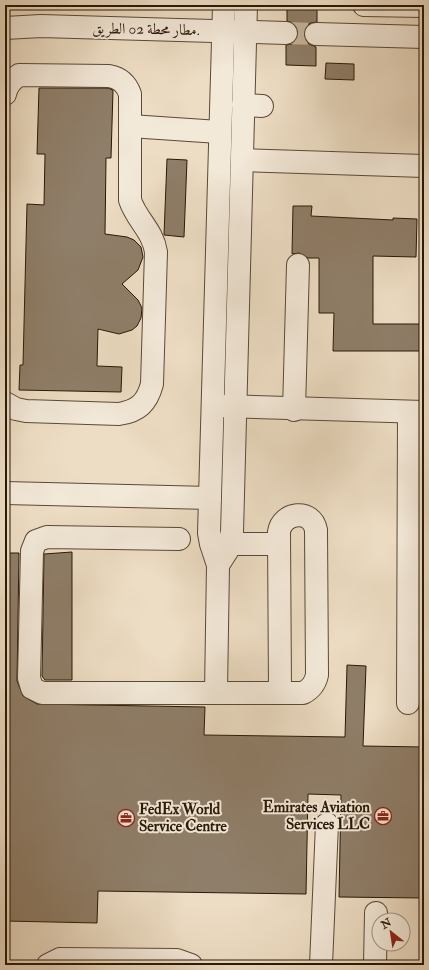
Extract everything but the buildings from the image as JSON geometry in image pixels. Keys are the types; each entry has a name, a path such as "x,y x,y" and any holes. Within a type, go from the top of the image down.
{"street":[{"path":"216,692 218,565 211,544 210,498 219,132 224,5"},
{"path":"218,565 230,544 232,532 242,160 252,106 245,32 246,5"},
{"path":"364,5 424,6"},
{"name":"مطار محطة 02 الطريق.","path":"5,28 41,26 286,33"},
{"path":"316,34 424,37"},
{"path":"5,94 7,87 12,80 19,75 116,77 128,87 130,94 130,200 136,214 152,236 156,252 152,384 149,396 142,406 131,412 119,414 26,411 16,409 5,402"},
{"path":"130,126 219,132"},
{"path":"242,160 424,166"},
{"path":"294,410 298,265"},
{"path":"213,406 294,410 416,412 408,703"},
{"path":"5,494 210,498"},
{"path":"179,539 47,537 36,541 32,551 30,684 37,692 42,693 302,693 308,690 316,682 317,675 316,530 314,522 304,515 291,515 286,518 280,526 280,692"},
{"path":"230,544 279,544"},
{"path":"321,965 327,824"},
{"path":"375,952 375,965"},
{"path":"48,965 60,959 177,960 190,965"}],"tunnel":[{"path":"286,33 316,34"}],"place":[{"name":"Emirates Aviation Services LLC","path":"383,816"},
{"name":"FedEx World Service Centre","path":"126,818"}]}
